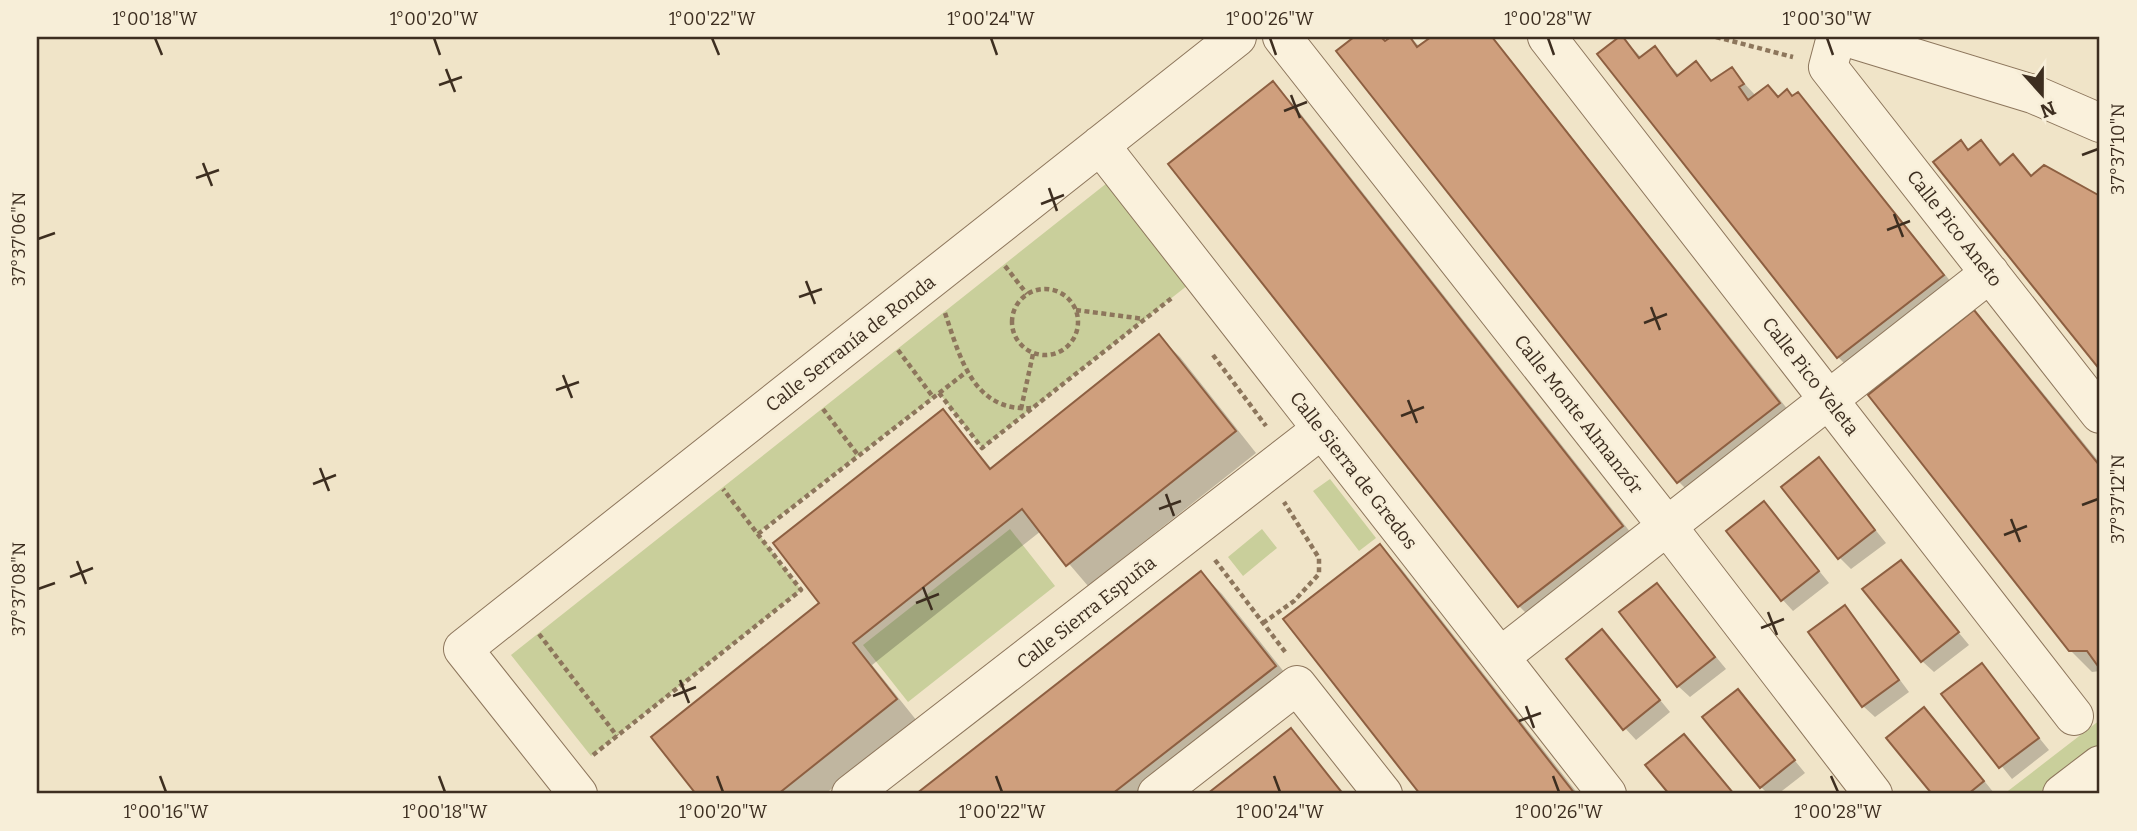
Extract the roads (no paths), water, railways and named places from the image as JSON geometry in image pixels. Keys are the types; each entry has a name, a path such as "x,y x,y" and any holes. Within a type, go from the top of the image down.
{"street":[{"name":"Calle Serranía de Ronda","path":"578,794 464,649 1237,37"},
{"name":"Calle Monte Almanzór","path":"1282,37 1667,526 1873,794"},
{"name":"Calle Pico Veleta","path":"1547,37 2074,716"},
{"name":"Calle Pico Aneto","path":"1836,37 1828,67 2100,414"},
{"path":"1846,37 2034,94 2100,123"},
{"name":"Calle Sierra de Gredos","path":"1100,145 1607,794"},
{"path":"1500,657 1990,273"},
{"name":"Calle Sierra Espuña","path":"851,794 1322,429"},
{"path":"1157,794 1297,685 1383,794"},
{"path":"2062,794 2100,765"}]}
